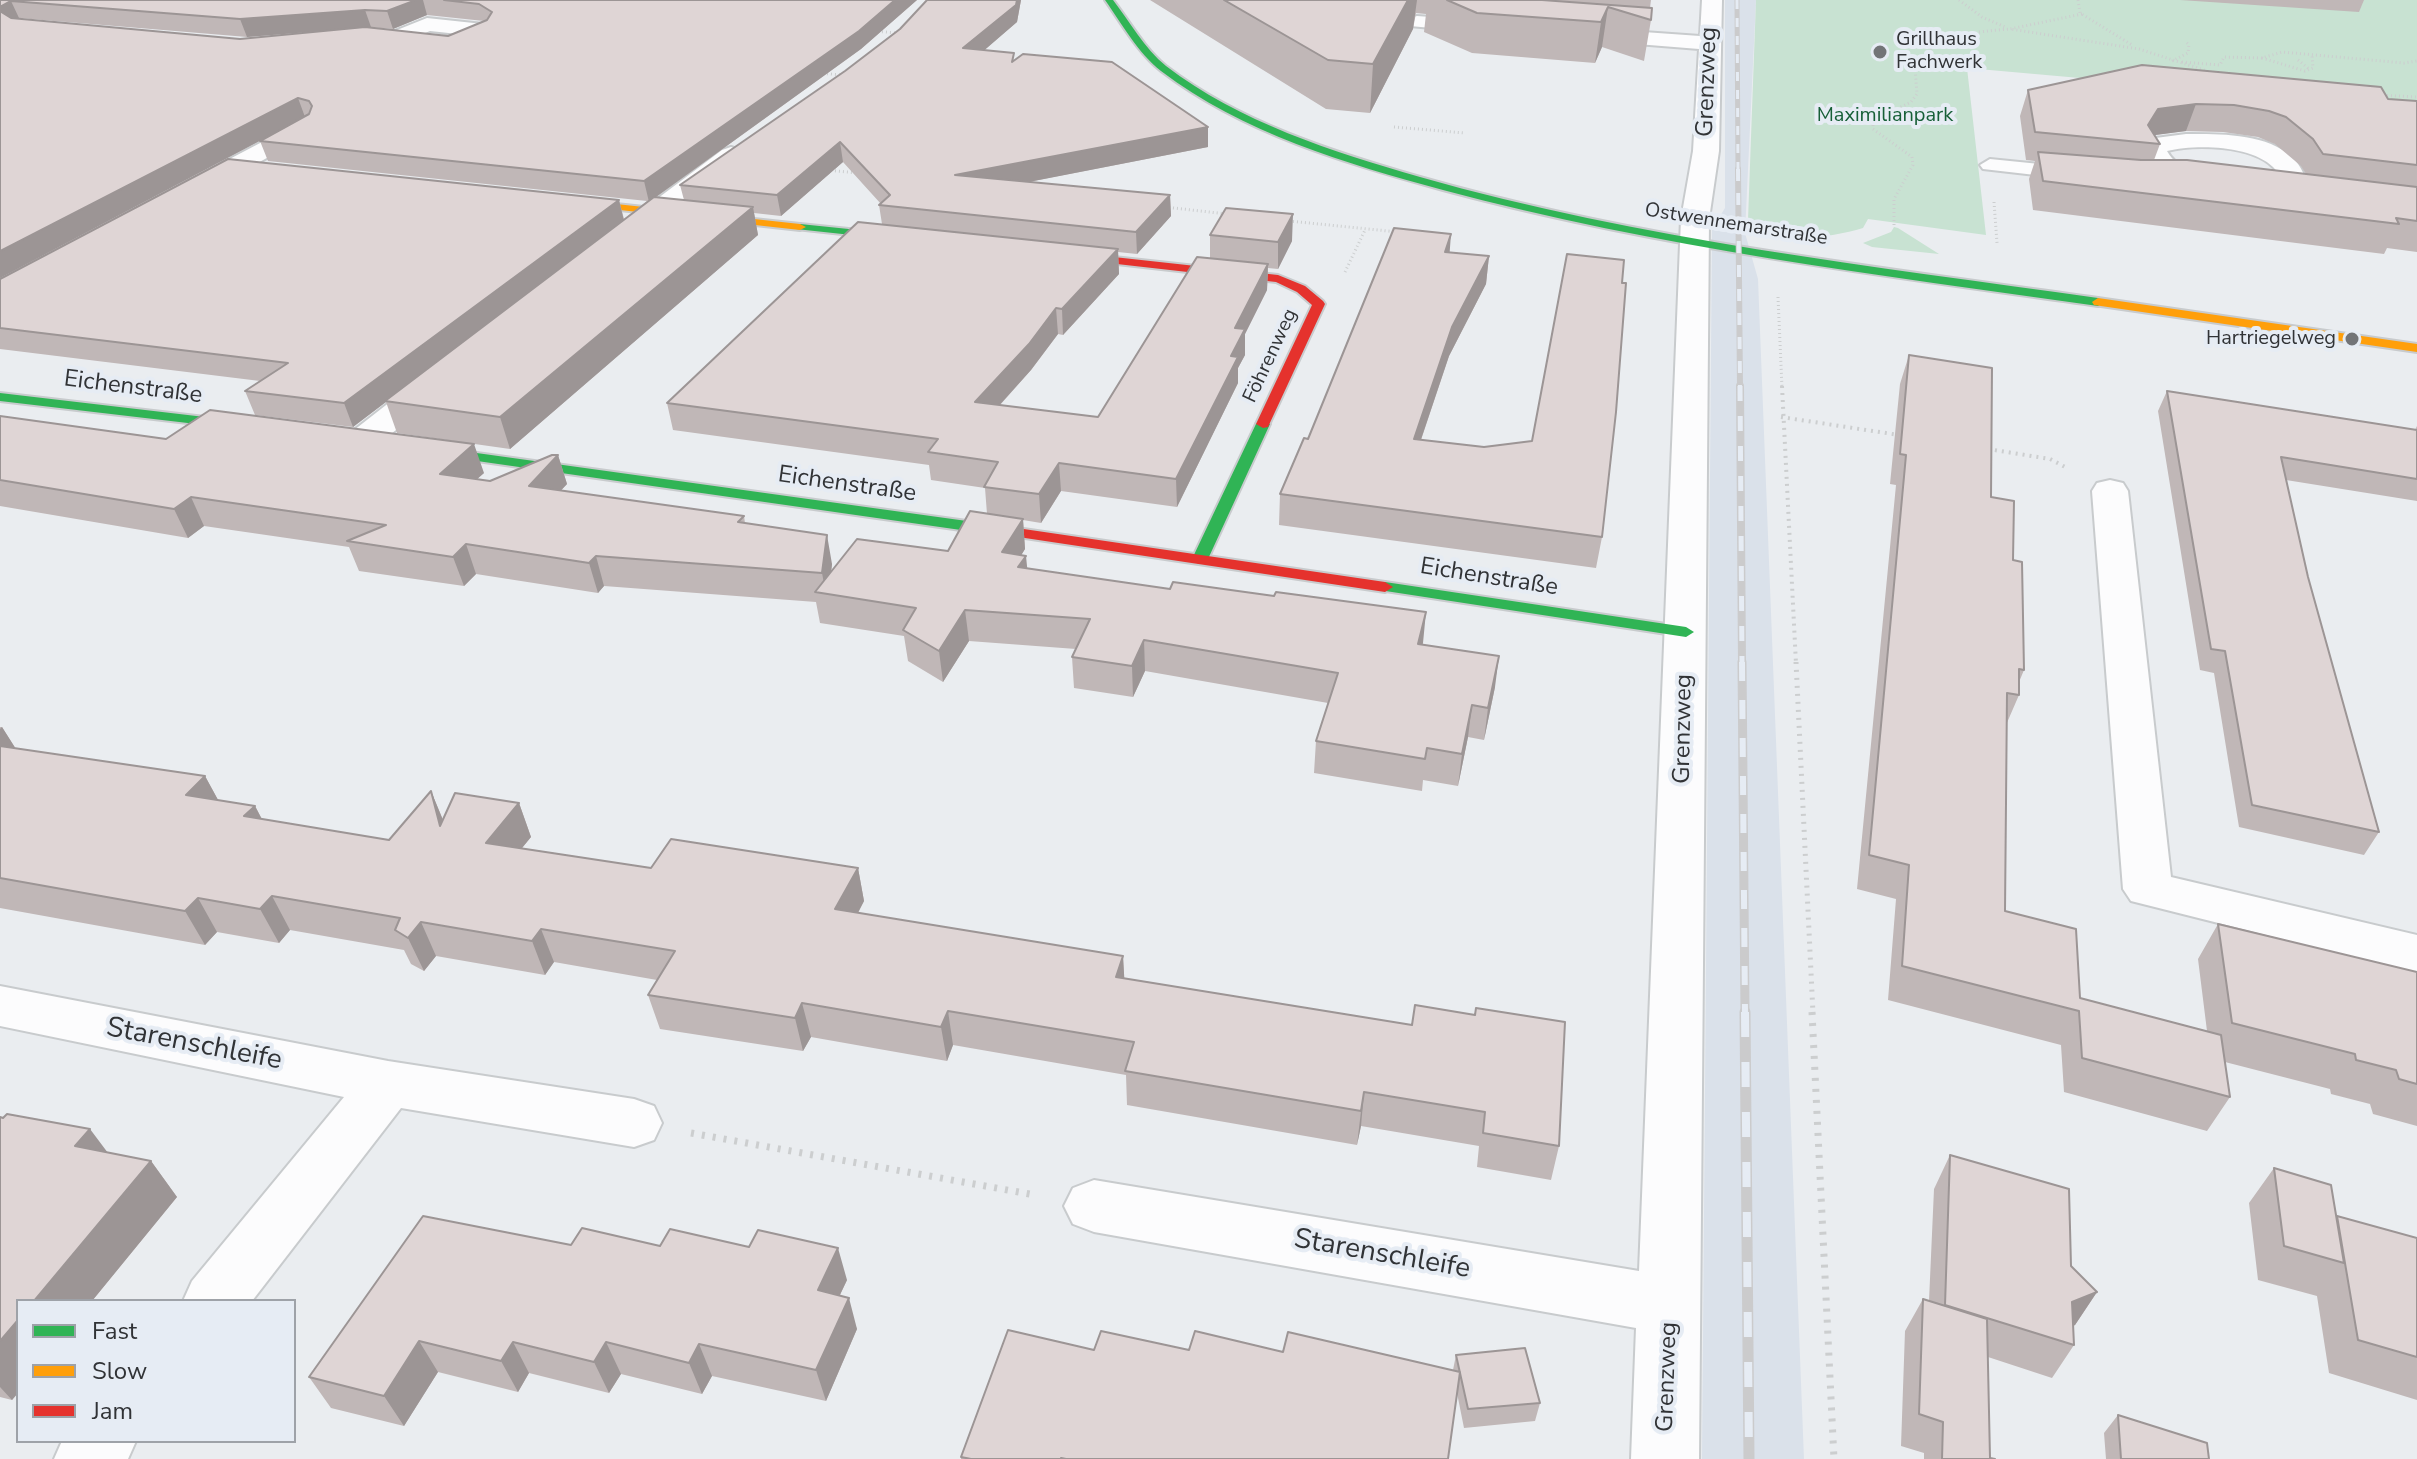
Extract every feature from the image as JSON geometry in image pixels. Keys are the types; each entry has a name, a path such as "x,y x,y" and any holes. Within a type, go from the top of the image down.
{"street":[{"path":"9,30 90,0"},
{"name":"Ostwennemarstraße","path":"1109,0 1117,21 1129,37 1162,68 1232,112 1294,141 1374,170 1507,205 1696,242 2417,348"},
{"name":"Grenzweg","path":"1665,1459 1695,219 1706,151 1712,0"},
{"path":"1417,22 1509,28"},
{"path":"9,30 64,32"},
{"path":"1571,33 1709,43"},
{"path":"371,36 395,39"},
{"path":"224,171 304,127"},
{"path":"2234,184 2187,179 2161,165 2154,151 2157,144 2190,140 2253,148 2284,163 2311,192 2266,187"},
{"path":"607,249 751,141"},
{"path":"224,171 262,171"},
{"path":"546,200 921,240"},
{"name":"Föhrenweg","path":"1045,253 1278,279 1301,289 1319,304 1200,559"},
{"path":"353,440 460,364"},
{"name":"Eichenstraße","path":"0,397 282,430"},
{"name":"Eichenstraße","path":"353,440 1200,559 1686,632"},
{"path":"2110,491 2148,889 2417,954"},
{"name":"Starenschleife","path":"0,1006 388,1083 634,1123"},
{"path":"216,1299 388,1083"},
{"name":"Starenschleife","path":"1094,1206 1670,1305"},
{"path":"88,1459 100,1443"}],"lane":[{"path":"1990,165 2098,176"},
{"path":"2144,181 2187,179"}],"path":[{"path":"1959,0 1982,17 2010,29 2139,49"},
{"path":"2078,0 2082,14 2115,37 2171,61 2214,73"},
{"path":"1894,225 1894,199 1913,165 1912,157 1873,129 1873,121 1911,102 1917,94 1915,67 1918,59 1958,36 2061,21 2082,14"},
{"path":"867,31 897,33"},
{"path":"1899,40 1938,45"},
{"path":"2171,61 2188,53 2189,45 2185,41"},
{"path":"2262,58 2282,52 2404,63 2417,61"},
{"path":"1894,55 1918,59"},
{"path":"2171,61 2220,65 2224,57 2262,58 2305,71 2313,68 2312,55"},
{"path":"2298,60 2310,69"},
{"path":"811,73 842,75"},
{"path":"2367,94 2417,97"},
{"path":"727,158 866,174"},
{"path":"1990,165 1998,255"},
{"path":"1162,207 1240,216"},
{"path":"1287,221 1410,233"},
{"path":"1779,255 1781,417 1834,1459"},
{"path":"1781,417 1908,437"},
{"path":"1987,449 2050,459 2110,491"},
{"path":"634,1123 1094,1206"}],"shaded area":[{"path":"1725,0 1756,0 1745,233 1758,279 1804,1459 1702,1459 1712,229 1725,208"}],"green space":[{"name":"Maximilianpark","path":"1756,0 2417,0 2417,117 2125,82 1967,68 1986,235 1868,219 1863,228 1849,232 1819,237 1788,237 1760,229 1748,220"},
{"path":"1894,227 1939,254 1872,247 1863,243 1891,232"}],"building":[{"path":"0,0 416,0 387,11 240,19 11,1 0,7"},
{"path":"444,0 895,0 859,31 644,181 260,141 309,114 312,106 309,101 298,98 0,251 0,11 11,18 240,39 365,27 448,36 487,20 492,12 479,4"},
{"path":"927,0 1017,0 1016,5 963,48 1014,53 1012,62 1023,54 1112,62 1208,127 955,175 1170,195 1136,232 879,205 890,195 840,142 777,195 680,185 845,71 900,29"},
{"path":"1224,0 1408,0 1373,64 1328,60"},
{"path":"1447,0 1542,0 1652,8 1651,20 1608,7 1601,22 1477,13"},
{"path":"2142,65 2381,87 2388,99 2417,101 2417,165 2323,154 2313,139 2286,117 2234,105 2196,104 2158,109 2148,125 2160,144 2035,132 2028,90"},
{"path":"2038,152 2141,160 2187,160 2417,187 2417,221 2396,218 2399,224 2043,181"},
{"path":"228,159 619,200 344,403 245,391 288,363 0,328 0,279"},
{"path":"654,197 753,207 500,417 385,401"},
{"path":"1226,208 1293,214 1278,242 1210,235"},
{"path":"858,222 1118,249 1062,309 1056,308 1029,344 975,402 1098,417 1197,257 1268,264 1235,328 1245,329 1231,356 1238,357 1176,479 1059,463 1039,494 984,487 998,462 928,452 938,439 667,403"},
{"path":"1394,228 1451,234 1445,252 1489,256 1452,327 1414,439 1484,447 1532,441 1567,254 1624,260 1622,283 1626,283 1616,412 1602,537 1280,494 1304,438 1308,439"},
{"path":"1909,355 1992,368 1991,497 2014,501 2013,560 2022,562 2024,670 2019,669 2019,695 2007,693 2005,911 2076,929 2080,998 2221,1035 2230,1097 2082,1058 2079,1011 1902,966 1909,865 1869,855 1906,455 1900,454"},
{"path":"2167,391 2417,430 2417,479 2281,457 2308,577 2379,832 2252,805 2225,651 2211,649"},
{"path":"210,410 474,444 440,474 490,481 558,455 529,486 744,516 738,522 827,535 822,573 596,556 589,563 466,544 453,557 347,541 386,525 191,497 174,509 0,480 0,416 166,439"},
{"path":"970,511 1023,519 1002,552 1026,556 1018,567 1170,589 1173,582 1426,612 1418,644 1499,656 1488,708 1472,705 1462,754 1427,748 1425,759 1316,741 1338,673 1144,640 1132,666 1072,657 1090,619 965,610 939,651 903,630 916,608 815,592 857,539 948,551"},
{"path":"0,746 205,776 186,795 255,806 244,816 389,840 431,791 440,826 455,793 519,803 486,843 651,868 671,839 858,868 835,909 1123,956 1116,977 1412,1025 1415,1005 1475,1015 1476,1008 1565,1022 1559,1146 1483,1133 1485,1112 1364,1092 1361,1111 1125,1071 1134,1042 948,1011 941,1027 802,1003 795,1018 648,995 675,951 541,929 532,941 421,922 408,938 395,930 400,918 272,896 260,909 198,898 185,911 0,878"},
{"path":"2218,924 2417,972 2417,1084 2399,1079 2396,1070 2356,1060 2355,1054 2232,1023"},
{"path":"7,1114 90,1129 75,1146 151,1161 36,1299 16,1299 16,1322 0,1341 0,1117"},
{"path":"1950,1155 2069,1189 2071,1266 2097,1292 2072,1302 2074,1345 1945,1305"},
{"path":"2274,1168 2331,1185 2344,1263 2284,1246"},
{"path":"423,1216 571,1245 582,1228 660,1246 670,1229 749,1247 758,1230 838,1248 818,1290 849,1298 816,1370 699,1344 689,1363 606,1342 594,1362 513,1342 501,1361 419,1341 384,1396 309,1377"},
{"path":"2337,1216 2417,1238 2417,1357 2358,1340"},
{"path":"1923,1299 1987,1319 1990,1458 1995,1459 1942,1459 1943,1422 1919,1414"},
{"path":"1008,1330 1094,1350 1101,1331 1189,1350 1195,1331 1283,1352 1288,1332 1460,1372 1448,1459 961,1457"},
{"path":"1525,1348 1540,1403 1468,1409 1456,1355"},
{"path":"2118,1415 2207,1443 2209,1459 2121,1459"}],"railway":[{"path":"1737,0 1738,171"},
{"path":"1738,169 1740,388"},
{"path":"1740,386 1742,664"},
{"path":"1742,662 1745,1014"},
{"path":"1745,1012 1749,1459"}],"traffic: fast":[{"path":"1109,0 1158,64 1200,92 1274,130 1394,173 1550,214 1628,230 1862,269 2098,302"},
{"path":"800,227 907,238"},
{"path":"0,397 256,427"},
{"path":"1200,559 1263,424"},
{"path":"419,449 1010,532"},
{"path":"1385,587 1686,632"}],"traffic: slow":[{"path":"561,201 800,227"},
{"path":"2098,302 2417,348"}],"traffic: jam":[{"path":"1059,255 1278,279 1301,289 1319,304 1263,424"},
{"path":"1010,532 1385,587"}],"place":[{"name":"Grillhaus Fachwerk","path":"1880,52"},
{"name":"Hartriegelweg","path":"2352,339"}]}
